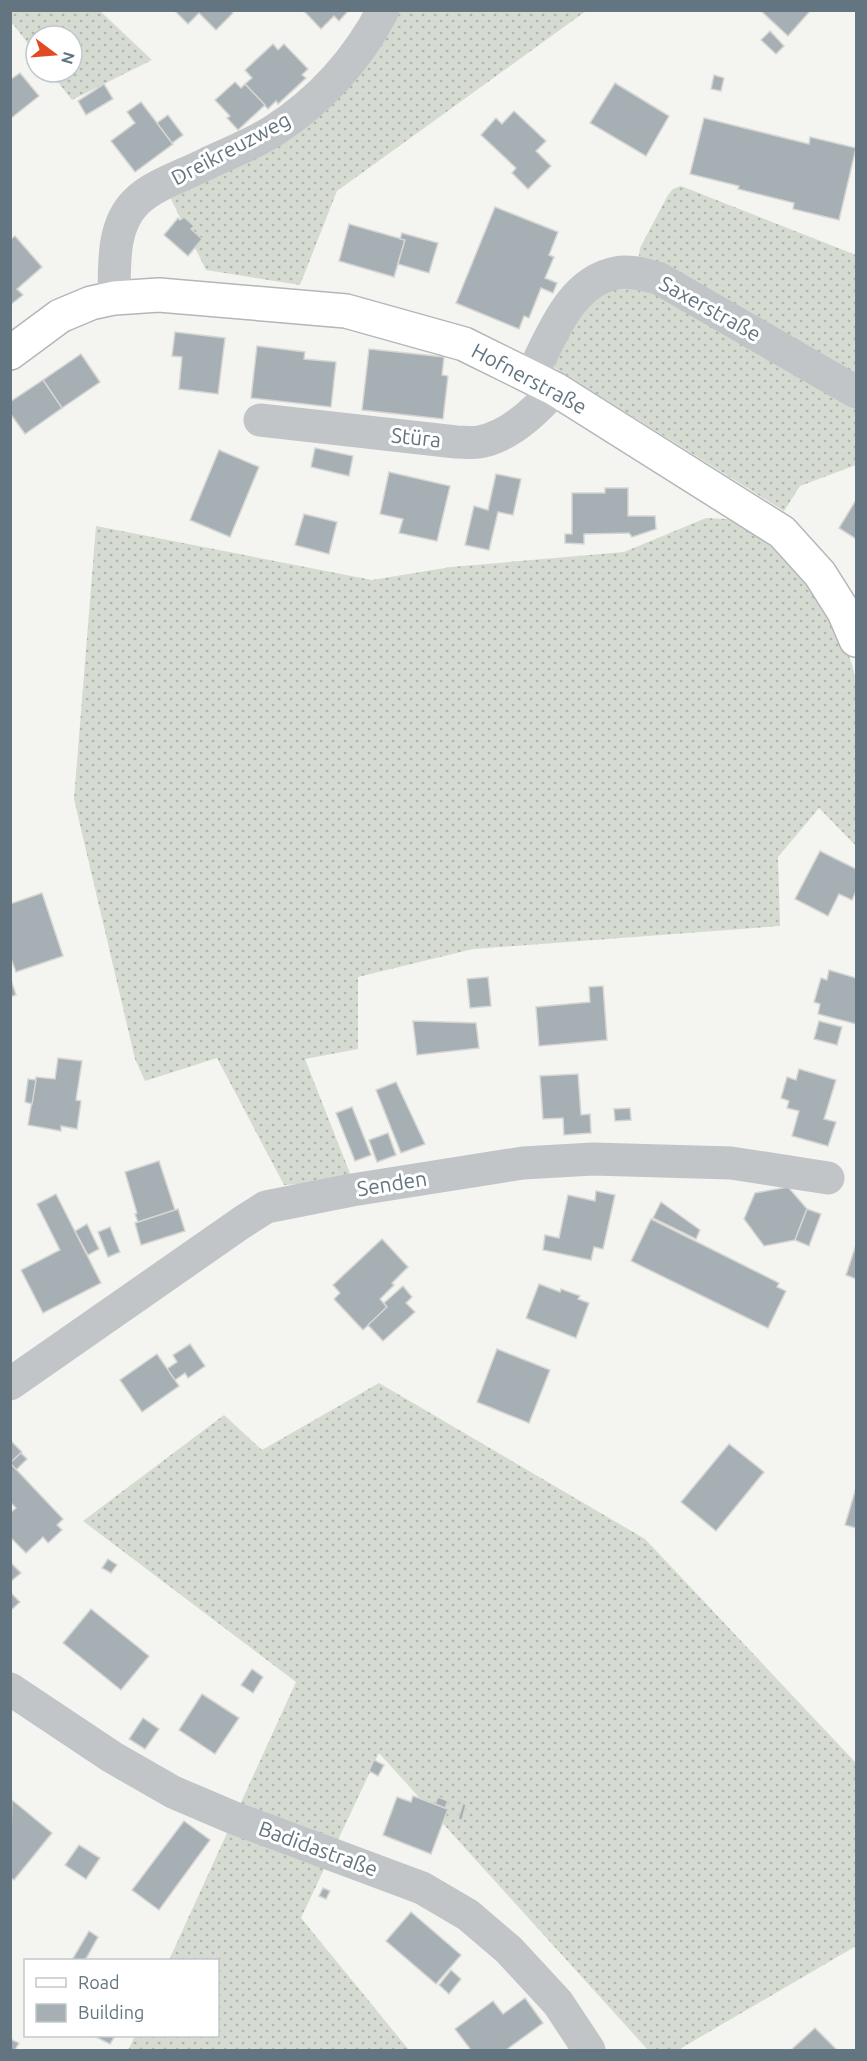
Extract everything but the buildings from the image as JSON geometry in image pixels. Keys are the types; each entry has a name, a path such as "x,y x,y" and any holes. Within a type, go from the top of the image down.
{"main road":[{"name":"Hofnerstraße","path":"10,352 60,316 91,303 114,298 159,295 346,311 464,344 543,382 782,532 820,574 844,612 856,640"}],"street":[{"name":"Dreikreuzweg","path":"114,298 115,252 122,224 136,202 155,189 272,132 310,105 365,40 382,10"},
{"name":"Saxerstraße","path":"543,382 560,321 577,295 586,286 617,273 636,273 658,278 856,392"},
{"name":"Stüra","path":"260,420 456,442 481,442 503,433 537,410 543,382"},
{"name":"Senden","path":"10,1384 231,1229 266,1207 352,1190 523,1162 593,1159 731,1163 828,1178"},
{"name":"Badidastraße","path":"10,1689 112,1757 173,1792 234,1818 422,1887 468,1915 509,1950 558,2002 589,2050"}],"shaded area":[{"path":"11,10 100,11 152,60 72,100 59,84 84,84 84,24 24,24 24,38 13,24 11,26"},
{"path":"396,11 586,11 337,191 300,285 206,270 164,185 326,111 391,29"},
{"path":"681,186 856,255 856,381 641,262 640,248 668,195 673,189"},
{"path":"646,284 856,401 856,465 800,486 784,511 552,366 580,304 596,293"},
{"path":"706,518 744,520 783,553 833,616 852,664 856,682 856,846 819,808 778,857 780,926 473,949 358,977 358,1049 305,1059 353,1181 284,1185 217,1058 145,1081 135,1059 74,799 96,526 372,580 451,567 624,552"},
{"path":"379,1383 645,1539 856,1763 856,1946 678,2050 648,2050 379,1753 301,1918 409,2050 128,2050 134,2037 219,2037 219,1959 169,1959 296,1682 83,1521 224,1415 262,1450"}]}
